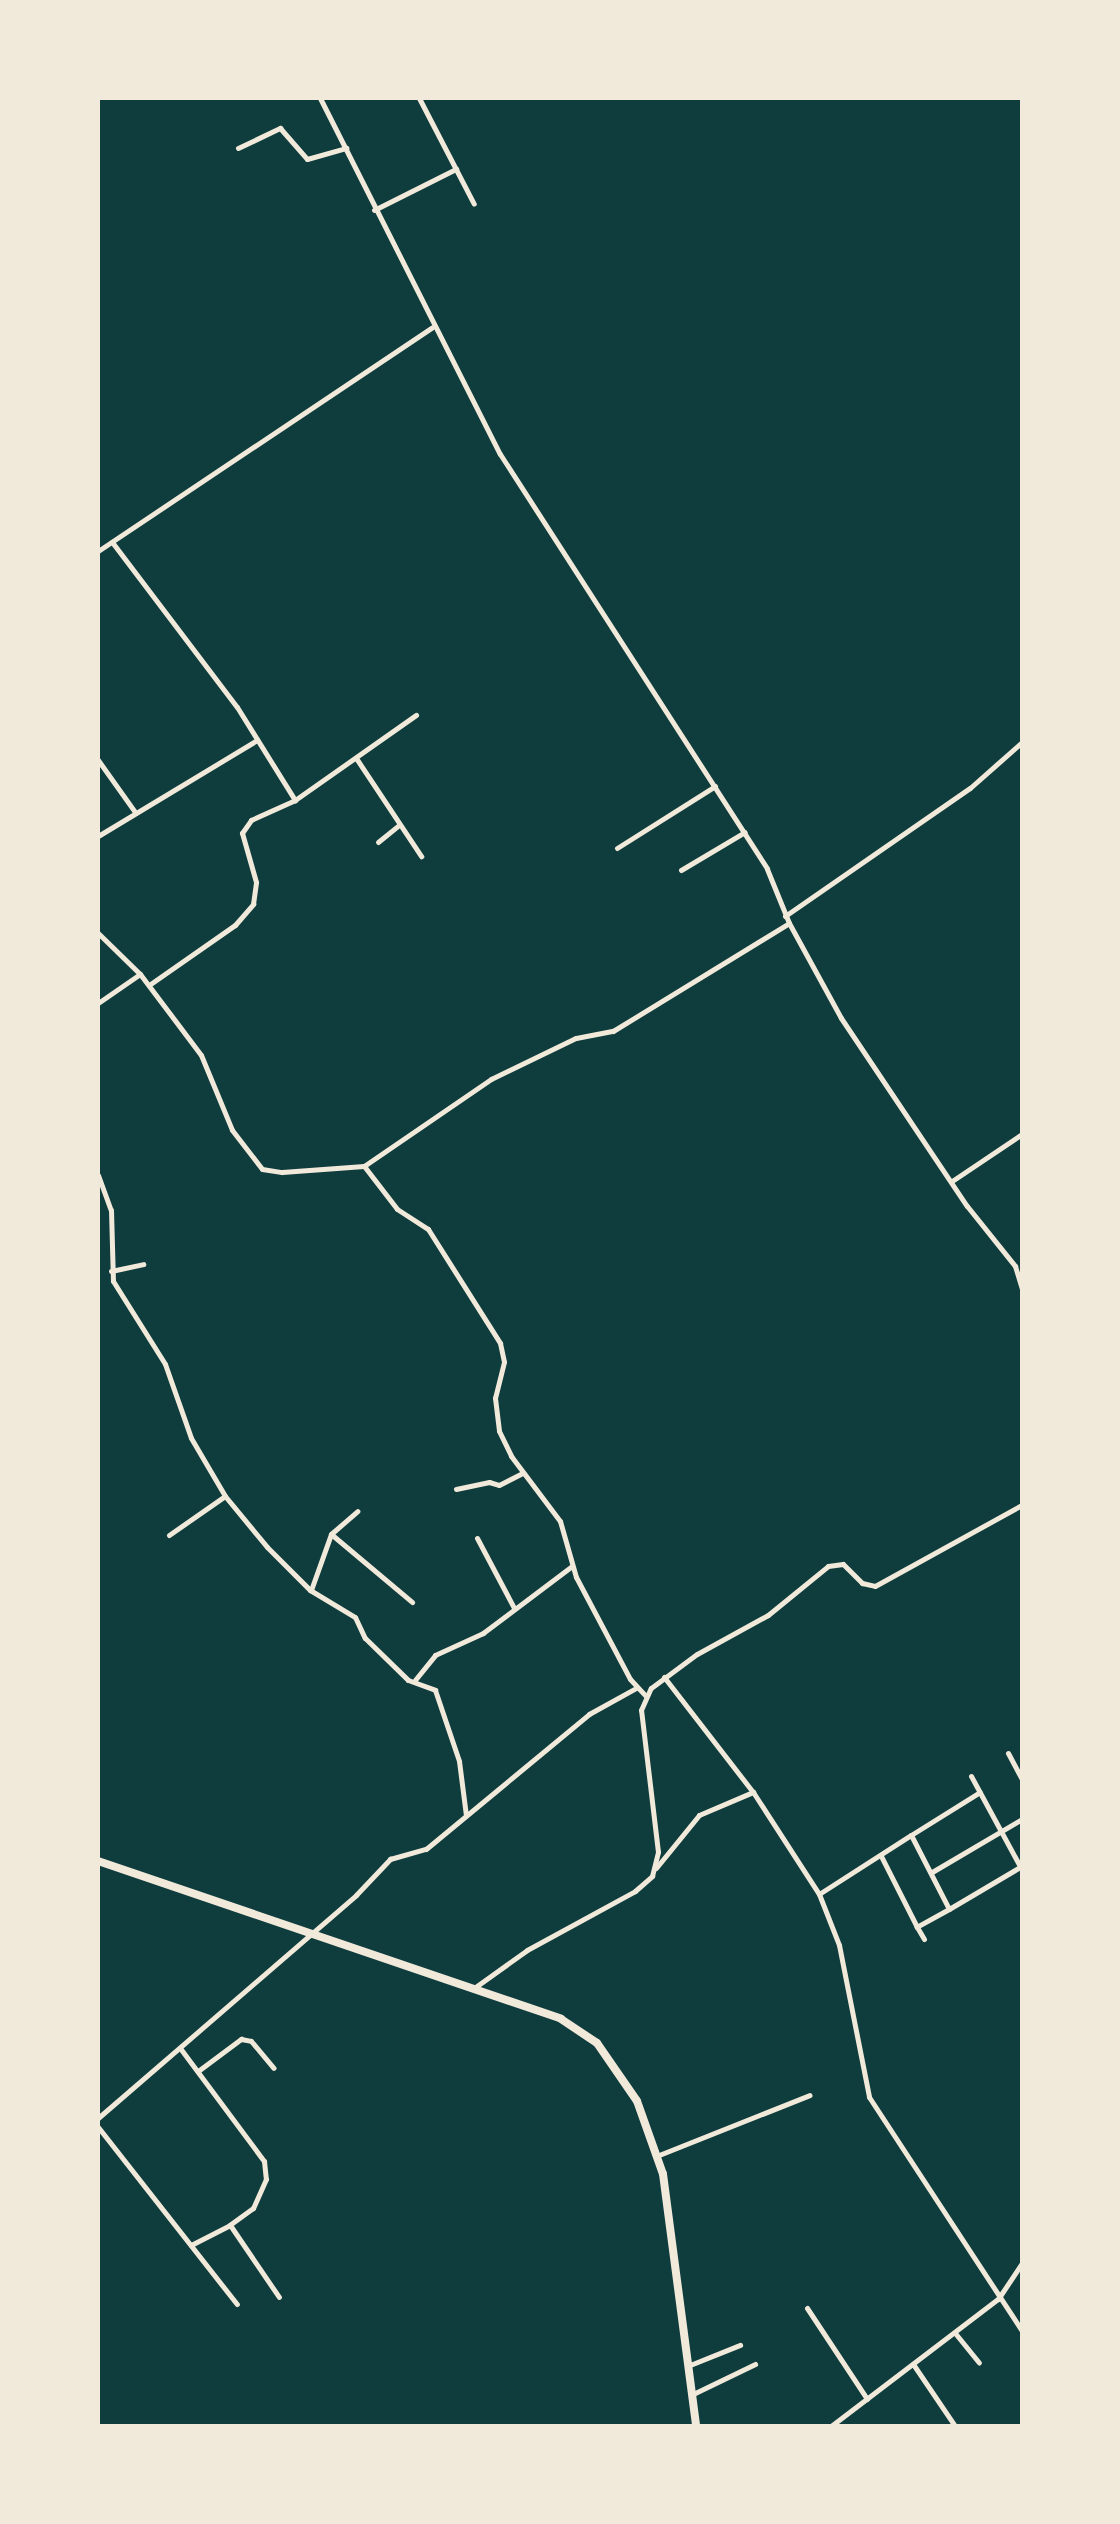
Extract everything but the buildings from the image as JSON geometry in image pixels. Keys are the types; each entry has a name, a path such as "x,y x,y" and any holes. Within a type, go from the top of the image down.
{"main road":[{"path":"98,1861 561,2019 597,2043 625,2076 659,2155 696,2426"}],"street":[{"path":"320,98 432,327 500,454 745,832 767,869 785,916 841,1018 952,1181 1015,1266 1021,1284"},
{"path":"419,98 474,204"},
{"path":"238,148 280,128 288,130 307,159 346,148"},
{"path":"374,210 456,169"},
{"path":"98,551 432,327"},
{"path":"112,542 257,740 295,800"},
{"path":"149,986 249,911 256,882 242,833 251,820 295,800 416,715"},
{"path":"98,836 257,740"},
{"path":"785,916 970,788 1022,742"},
{"path":"356,758 398,826 421,856"},
{"path":"98,760 135,812"},
{"path":"617,848 715,786"},
{"path":"378,842 398,826"},
{"path":"681,870 745,832"},
{"path":"98,933 140,974 201,1055 232,1130 262,1169 282,1172 364,1166 491,1079 576,1038 613,1031 789,923"},
{"path":"98,1003 140,974"},
{"path":"952,1181 1022,1134"},
{"path":"364,1166 397,1209 428,1229 500,1343 504,1362 495,1415 523,1473 560,1521 572,1566 636,1688 645,1695"},
{"path":"98,1175 111,1210 111,1271 120,1296 161,1355 187,1432 225,1496 310,1590 351,1614 369,1643 408,1680 429,1684 443,1705 459,1761 466,1816"},
{"path":"111,1271 143,1264"},
{"path":"456,1489 489,1482 499,1485 523,1473"},
{"path":"169,1535 225,1496"},
{"path":"655,1868 655,1809 641,1724 645,1695 664,1677 768,1615 828,1566 843,1564 862,1583 875,1586 1022,1505"},
{"path":"310,1590 331,1534 357,1511"},
{"path":"331,1534 412,1602"},
{"path":"477,1538 514,1608"},
{"path":"415,1680 435,1655 478,1636 572,1566"},
{"path":"664,1677 753,1792 819,1894 839,1945 869,2097 998,2299 1022,2331"},
{"path":"98,2118 311,1934 390,1859 426,1849 589,1714 636,1688"},
{"path":"1008,1753 1022,1779"},
{"path":"917,1927 1021,1869 971,1776"},
{"path":"474,1989 572,1922 635,1891 699,1815 753,1792"},
{"path":"819,1894 980,1792"},
{"path":"932,1872 1022,1819"},
{"path":"911,1835 949,1909"},
{"path":"881,1856 924,1939"},
{"path":"198,2071 241,2039 251,2041 274,2068"},
{"path":"180,2048 210,2093 255,2144 267,2171 253,2208 230,2225 191,2245"},
{"path":"659,2155 727,2131 766,2109 810,2095"},
{"path":"98,2127 237,2304"},
{"path":"230,2225 279,2297"},
{"path":"831,2426 998,2299 1022,2263"},
{"path":"807,2308 867,2399"},
{"path":"955,2333 979,2363"},
{"path":"690,2365 740,2345"},
{"path":"693,2394 755,2364"},
{"path":"913,2364 955,2426"}]}
